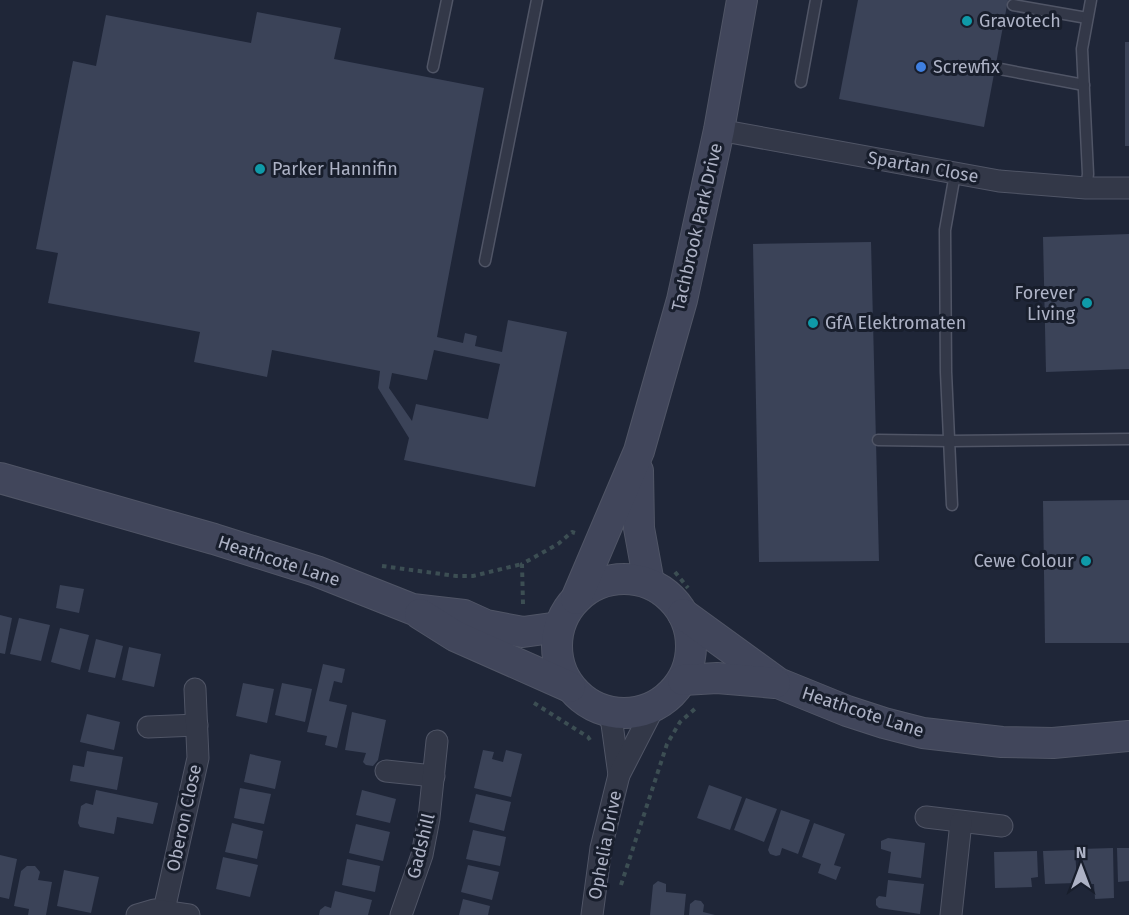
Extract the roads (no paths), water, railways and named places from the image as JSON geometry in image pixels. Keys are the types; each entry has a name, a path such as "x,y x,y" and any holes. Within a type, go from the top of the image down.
{"street":[{"name":"Tachbrook Park Drive","path":"576,599 639,451 682,300 719,130 742,0"},
{"name":"Spartan Close","path":"719,130 999,181 1086,188 1129,188"},
{"name":"Tachbrook Park Drive","path":"639,451 637,483 639,528 650,583"},
{"name":"Heathcote Lane","path":"0,478 316,571 412,609 464,615 486,625 523,632 559,627"},
{"path":"616,579 633,579 650,583 669,596 683,614 690,630 691,653 682,681 671,695 654,707 631,714 608,712 586,703 570,687 561,672 556,653 559,627 569,606 576,599 589,588 616,579"},
{"path":"412,609 455,636 570,687"},
{"name":"Heathcote Lane","path":"683,614 778,683 847,711 884,723 923,733 1002,742 1053,743 1129,736"},
{"name":"Heathcote Lane","path":"682,681 717,678 778,683"},
{"name":"Oberon Close","path":"164,910 198,758 195,689"},
{"name":"Ophelia Drive","path":"592,915 601,848 619,775 654,707"},
{"name":"Ophelia Drive","path":"608,712 612,724 619,775"},
{"path":"148,727 197,724"},
{"name":"Gadshill","path":"401,915 422,855 429,818 437,741"},
{"path":"387,771 434,776"},
{"path":"926,818 1002,826"},
{"path":"951,915 962,822"},
{"path":"137,915 154,910 189,915"}],"lane":[{"path":"433,67 447,0"},
{"path":"485,261 537,0"},
{"path":"801,82 816,0"},
{"path":"1086,188 1088,174 1082,49 1091,0"},
{"path":"1013,5 1087,18"},
{"path":"1000,69 1084,85"},
{"path":"952,505 946,372 945,230 955,174"},
{"path":"878,440 1129,439"}],"place":[{"name":"Gravotech","path":"967,21"},
{"name":"Screwfix","path":"921,67"},
{"name":"Parker Hannifin","path":"260,169"},
{"name":"Forever Living","path":"1087,303"},
{"name":"GfA Elektromaten","path":"813,323"},
{"name":"Cewe Colour","path":"1086,561"}]}
